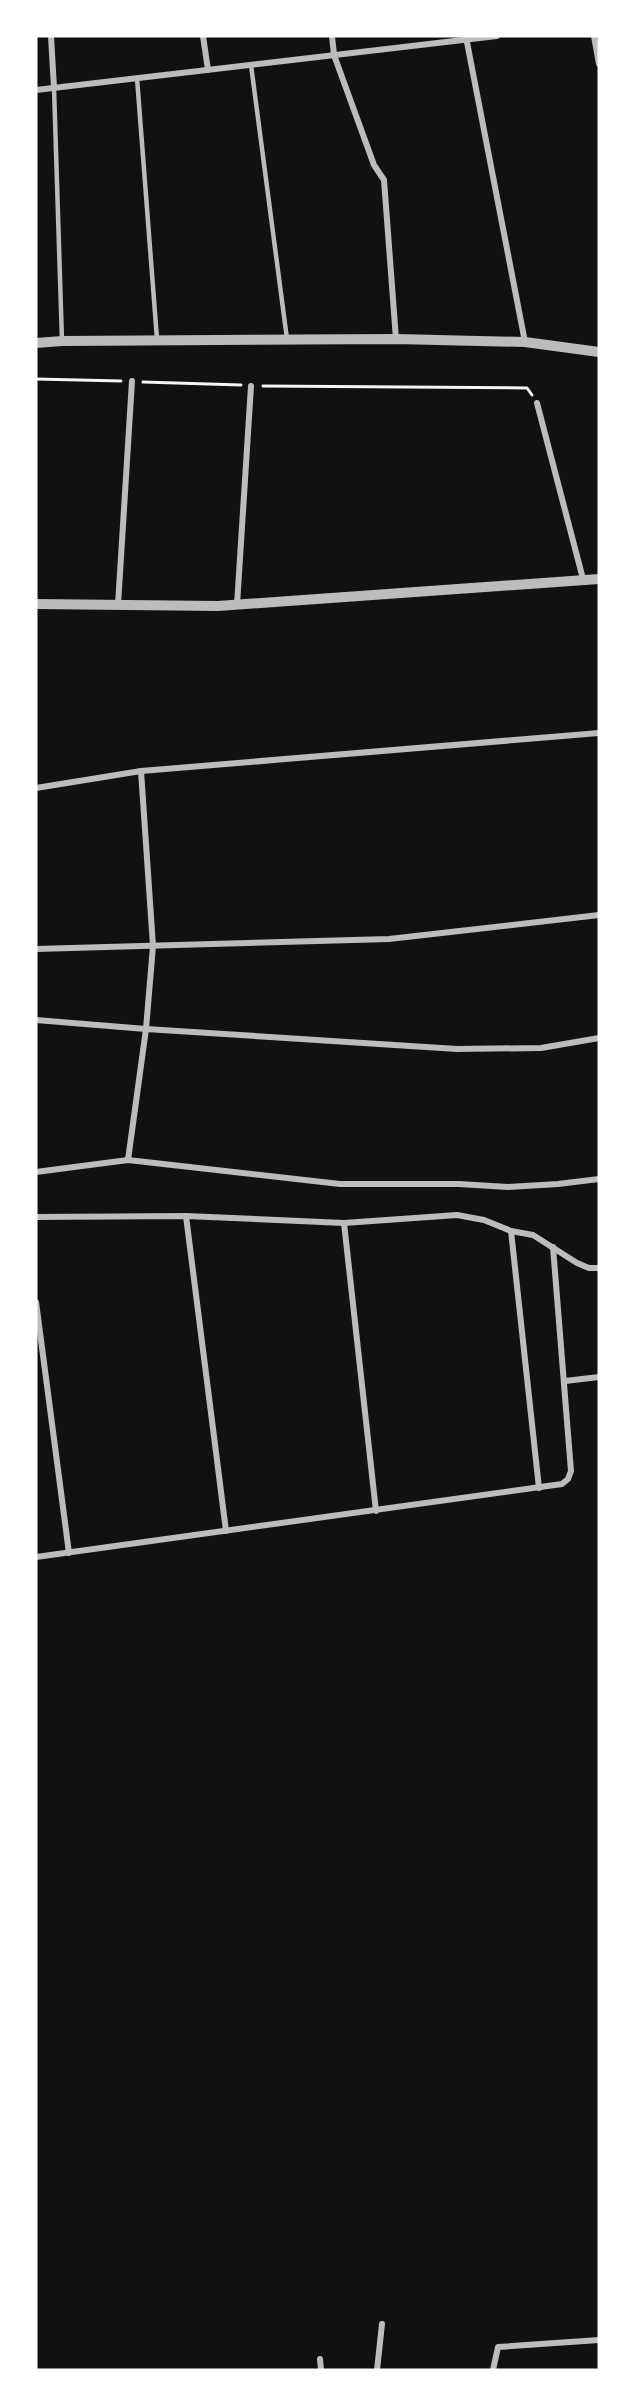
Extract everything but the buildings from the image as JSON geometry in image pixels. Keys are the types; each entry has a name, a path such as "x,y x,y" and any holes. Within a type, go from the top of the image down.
{"street":[{"path":"51,36 54,88"},
{"path":"203,36 208,70"},
{"path":"332,36 334,55 374,165 384,180 396,339"},
{"path":"36,90 497,36"},
{"path":"594,36 599,64"},
{"path":"466,38 525,342"},
{"path":"36,343 396,339 525,342 599,352"},
{"path":"118,605 132,381"},
{"path":"237,605 251,386"},
{"path":"537,403 583,579"},
{"path":"36,604 237,605 599,579"},
{"path":"36,788 141,771 599,733"},
{"path":"128,1160 146,1029 153,946 141,771"},
{"path":"36,949 389,939 599,915"},
{"path":"36,1020 457,1049 541,1048 599,1038"},
{"path":"36,1172 128,1160 340,1184 459,1184 508,1187 599,1179"},
{"path":"36,1217 186,1216 344,1223 457,1215 484,1220 511,1231 533,1235 577,1263 589,1268 599,1268"},
{"path":"186,1216 226,1531"},
{"path":"344,1223 376,1511"},
{"path":"511,1231 539,1488"},
{"path":"36,1557 562,1484 568,1479 571,1471 553,1247"},
{"path":"36,1302 69,1553"},
{"path":"565,1382 599,1377"},
{"path":"378,2370 382,2324"},
{"path":"493,2370 498,2347 599,2340"},
{"path":"320,2359 321,2370"}],"lane":[{"path":"251,65 287,341"},
{"path":"137,78 157,340"},
{"path":"54,88 62,341"}],"path":[{"path":"251,386 527,388 537,403"}]}
